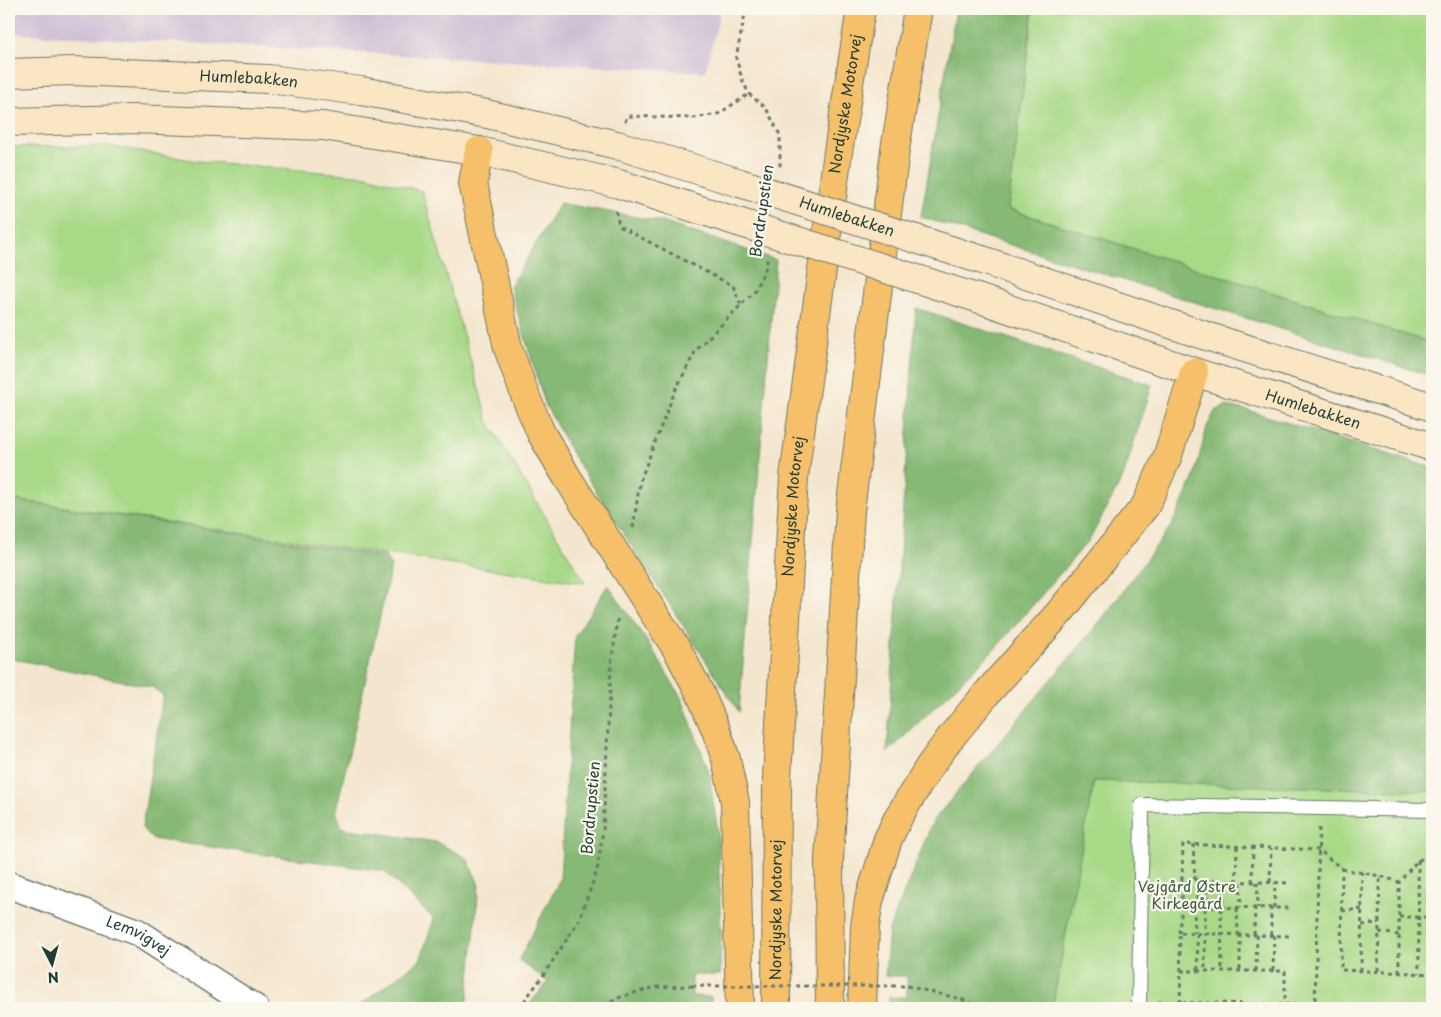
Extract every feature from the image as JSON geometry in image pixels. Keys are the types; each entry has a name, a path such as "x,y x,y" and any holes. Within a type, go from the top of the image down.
{"highway":[{"name":"Nordjyske Motorvej","path":"776,1008 777,778 794,477 838,152 862,9"},
{"path":"830,1008 829,860 850,511 895,150 918,9"},
{"path":"479,151 473,183 508,348 524,394 541,433 572,485 678,651 712,720 726,759 735,802 740,1008"},
{"path":"862,1008 865,926 869,901 888,839 899,816 929,767 951,737 988,692 1060,612 1146,505 1167,458 1194,372"}],"street":[{"name":"Humlebakken","path":"9,73 73,72 269,79 361,91 487,114 617,145 740,183 982,260 1203,335 1432,407"},
{"path":"479,151 487,114"},
{"name":"Humlebakken","path":"9,122 133,120 323,126 479,151 619,184 976,298 1194,372 1432,447"},
{"path":"1194,372 1203,335"},
{"name":"Lemvigvej","path":"9,885 137,932 255,1008"}],"lane":[{"path":"1139,1005 1142,805 1432,810"}],"path":[{"name":"Bordrupstien","path":"746,9 736,58 749,94 766,108 780,135 779,174"},
{"path":"617,145 627,116 693,118 718,114 749,94"},
{"path":"619,184 615,207 619,226 733,286 741,304"},
{"name":"Bordrupstien","path":"632,532 640,481 674,393 696,350 754,292 767,265 768,256"},
{"name":"Bordrupstien","path":"519,1008 543,976 579,920 597,871 603,831 611,665 618,618"},
{"path":"1314,1006 1320,808"},
{"path":"1180,1002 1179,933 1182,907 1183,844 1318,850 1342,869 1380,876 1399,882"},
{"path":"1193,844 1196,880 1198,971"},
{"path":"1237,846 1240,971"},
{"path":"1252,882 1253,847"},
{"path":"1270,882 1271,848"},
{"path":"1399,972 1399,882 1418,860 1432,857"},
{"path":"1418,860 1418,973"},
{"path":"1342,869 1341,970 1432,974"},
{"path":"1361,971 1362,872"},
{"path":"1378,972 1380,876"},
{"path":"1182,880 1291,883"},
{"path":"1205,971 1207,881"},
{"path":"1222,971 1223,881"},
{"path":"1256,971 1257,882"},
{"path":"1273,971 1272,908 1275,883"},
{"path":"1182,907 1290,908"},
{"path":"1342,911 1362,909"},
{"path":"1399,917 1432,917"},
{"path":"1362,925 1379,923"},
{"path":"1379,932 1399,935"},
{"path":"1179,933 1290,936"},
{"path":"1181,971 1285,971 1285,1006"},
{"path":"596,1008 623,996 656,988 692,986 907,986 961,1000 982,1008"},
{"path":"1139,1005 1180,1002 1285,1006 1432,1007"}],"shaded area":[{"path":"9,9 721,9 705,72 9,33"}],"green space":[{"path":"956,9 1033,9 1008,209 1432,343 1432,376 921,217"},
{"path":"1033,9 1432,9 1432,343 1008,209"},
{"path":"109,146 197,161 366,176 422,191 488,421 585,583 9,499 9,147"},
{"path":"560,203 663,222 776,260 739,712 574,457 545,404 510,287"},
{"path":"916,308 1152,385 1123,477 1090,539 993,651 887,753"},
{"path":"1226,406 1247,410 1432,468 1432,791 1094,781 1052,1008 889,1008 889,997 907,997 907,976 885,976 889,930 933,821 1102,619 1172,525 1194,477 1207,427 1215,411"},
{"path":"9,499 385,556 391,567 336,811 342,828 436,842 467,858 479,885 467,1008 356,1008 420,960 434,919 384,871 152,839 142,828 163,695 152,687 9,658"},
{"path":"608,585 651,647 682,699 709,772 718,833 721,938 720,975 692,975 692,996 711,997 712,1008 526,1008 548,982 519,960 560,879 575,636"},
{"name":"Vejgård Østre Kirkegård","path":"1094,781 1432,791 1432,1008 1052,1008"}]}
